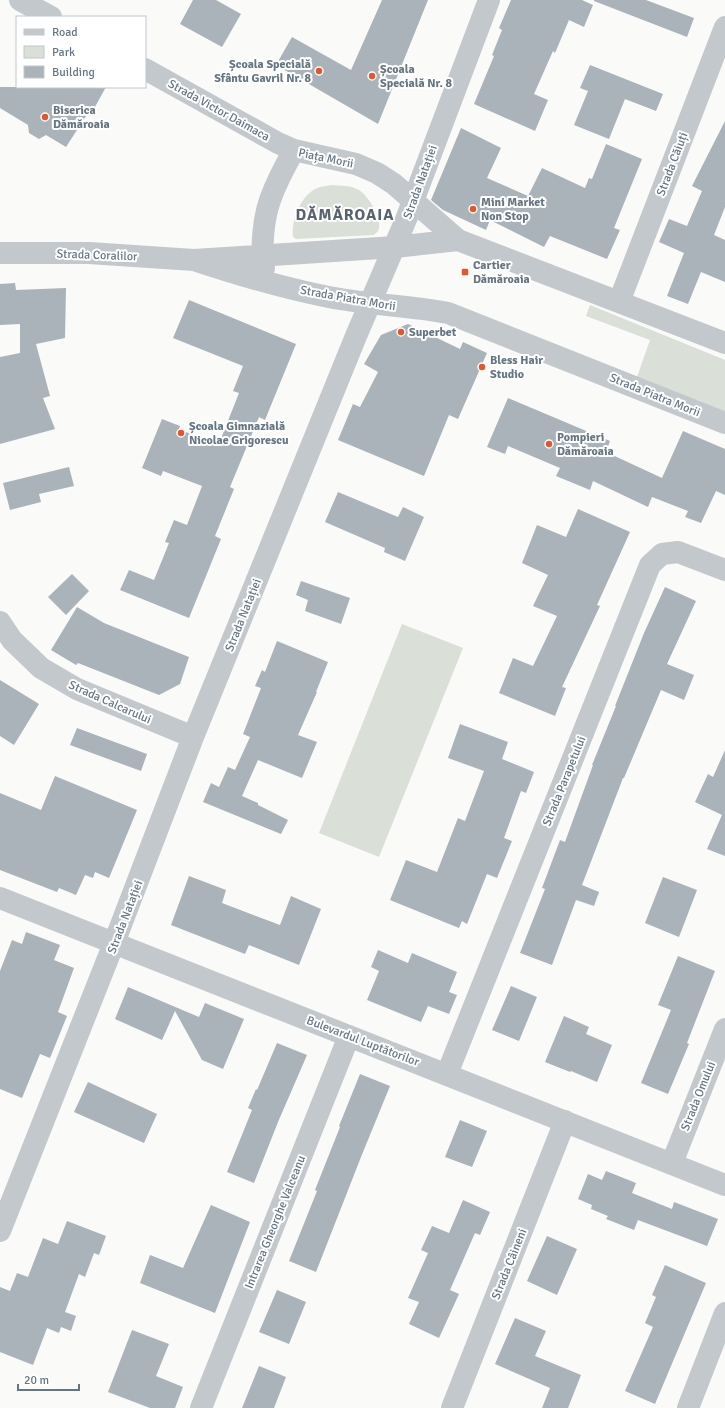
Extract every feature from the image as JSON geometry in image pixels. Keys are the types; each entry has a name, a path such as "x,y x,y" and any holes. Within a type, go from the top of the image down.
{"street":[{"path":"20,0 49,16"},
{"name":"Strada Natației","path":"0,1231 193,738 413,201 489,0"},
{"name":"Strada Căiuți","path":"619,302 725,27"},
{"name":"Strada Victor Daimaca","path":"146,70 278,143 294,150"},
{"name":"Piața Morii","path":"266,281 262,255 264,230 269,201 294,150 356,164 377,173 394,184 413,201"},
{"path":"413,201 458,240 725,344"},
{"path":"194,260 395,246 458,240"},
{"name":"Strada Coralilor","path":"0,253 89,253 194,260"},
{"name":"Strada Piatra Morii","path":"194,260 224,270 324,296 370,304 433,310 448,313 725,423"},
{"name":"Strada Parapetului","path":"447,1074 650,565 662,554 678,552 725,570"},
{"name":"Strada Calcarului","path":"0,622 12,640 41,668 77,689 193,738"},
{"name":"Bulevardul Luptătorilor","path":"0,898 725,1185"},
{"name":"Strada Omului","path":"672,1163 725,1029"},
{"name":"Intrarea Gheorghe Valceanu","path":"201,1408 349,1036"},
{"name":"Strada Câineni","path":"452,1408 565,1121"},
{"path":"688,1408 725,1314"}],"green space":[{"path":"332,185 348,186 357,189 370,201 379,220 378,231 374,235 296,239 293,237 296,215 307,195 320,187"},
{"path":"590,305 725,360 725,412 637,377 650,340 586,316"},
{"path":"402,624 463,648 379,857 319,833"}],"building":[{"path":"193,0 216,0 241,14 222,47 180,24"},
{"name":"Școala Specială Sfântu Gavril Nr. 8","path":"382,0 428,0 378,124 276,65 292,37 351,70"},
{"path":"511,0 582,0 593,5 584,27 569,20 555,53 553,51 534,94 548,100 535,131 474,104 494,56 492,55 502,30 499,28"},
{"path":"594,0 646,0 694,18 687,37"},
{"path":"590,65 663,94 656,111 625,99 609,139 574,125 588,91 580,88"},
{"name":"Biserica Dămăroaia","path":"0,87 105,88 91,114 88,113 66,147 46,135 39,139 29,133 28,125 0,108"},
{"path":"725,121 725,207 714,235 725,240 725,282 701,272 688,304 667,296 684,253 659,242 669,219 687,226 702,191 692,186"},
{"path":"461,128 501,148 487,178 528,196 542,168 585,188 589,178 592,179 606,144 642,159 614,228 620,230 607,259 550,236 544,247 490,220 486,230 443,210 431,200"},
{"path":"15,283 16,290 66,288 65,338 36,344 50,396 43,398 55,429 0,444 0,357 20,353 20,324 0,325 0,284"},
{"path":"189,300 296,344 265,420 259,417 230,487 234,489 215,536 221,539 189,618 120,590 129,570 154,580 169,543 165,542 174,520 187,525 202,486 163,471 161,476 142,468 162,419 180,426 179,429 218,446 239,393 233,391 243,366 173,338"},
{"path":"408,324 460,349 463,342 487,353 458,419 449,415 424,476 338,440 353,404 360,407 378,372 364,364 381,335"},
{"path":"508,398 610,441 606,452 662,478 683,431 725,449 725,495 716,491 701,523 685,517 688,511 652,497 648,507 593,481 590,490 556,476 560,468 508,446 505,454 487,447"},
{"path":"69,467 74,486 39,494 41,502 10,510 3,483"},
{"path":"338,492 398,517 403,507 424,517 405,561 384,552 385,548 325,522"},
{"path":"578,509 630,532 597,605 600,606 562,687 566,688 555,716 499,693 513,658 533,666 557,616 533,606 548,575 522,563 537,525 566,537"},
{"path":"72,574 89,591 66,615 48,597"},
{"path":"301,581 350,598 341,624 305,611 308,600 296,595"},
{"path":"665,587 696,601 667,664 694,675 684,700 661,690 623,778 582,885 599,892 594,906 576,900 552,965 520,953 545,889 542,888 560,840 565,842 592,765 615,706 644,633"},
{"path":"77,607 104,623 189,657 180,684 159,695 78,663 76,665 51,650"},
{"path":"277,641 328,662 317,692 298,735 317,742 302,778 258,760 242,796 288,820 281,834 203,802 211,783 219,787 228,767 235,770 250,737 243,734 261,688 255,686 262,670 265,672"},
{"path":"0,680 39,704 14,745 0,736"},
{"path":"460,724 508,742 502,759 534,772 526,793 521,791 504,838 512,841 497,878 487,874 467,924 462,921 459,928 390,900 406,860 437,872 458,818 465,821 484,771 448,758"},
{"path":"77,728 147,754 141,771 70,745"},
{"path":"725,750 725,856 707,849 722,815 695,802 708,774 713,777"},
{"path":"55,776 137,810 109,878 95,872 93,878 85,875 76,895 59,888 57,892 0,870 0,793 41,810"},
{"path":"189,876 226,890 222,903 280,925 291,896 321,909 299,965 249,945 245,954 171,925"},
{"path":"663,877 697,890 679,937 645,923"},
{"path":"26,932 60,945 54,960 74,968 58,1012 67,1016 50,1058 40,1054 22,1098 0,1089 0,971 12,940 22,944"},
{"path":"378,950 408,963 412,953 457,972 449,992 457,995 449,1014 428,1006 421,1022 367,1000 379,971 371,967"},
{"path":"678,956 715,971 687,1043 689,1044 668,1094 641,1083 671,1010 658,1005"},
{"path":"511,986 537,997 519,1041 492,1030"},
{"path":"128,987 199,1017 205,1003 244,1019 223,1069 202,1060 175,1011 162,1040 115,1019"},
{"path":"564,1016 589,1027 586,1034 612,1045 597,1082 545,1062"},
{"path":"277,1043 307,1055 254,1183 227,1172 252,1110 248,1108"},
{"path":"360,1074 390,1086 316,1272 289,1261 317,1191 315,1190"},
{"path":"88,1082 157,1114 144,1143 74,1112"},
{"path":"460,1120 487,1131 472,1167 445,1157"},
{"path":"606,1171 636,1183 632,1193 672,1209 674,1202 718,1219 707,1246 638,1220 634,1230 606,1219 608,1216 591,1209 592,1205 578,1199 588,1174 602,1180"},
{"path":"463,1200 490,1212 480,1235 475,1233 450,1290 459,1294 439,1338 409,1324 419,1302 408,1298 428,1253 421,1250 432,1226 449,1233"},
{"path":"211,1205 250,1222 215,1313 140,1283 150,1255 183,1268"},
{"path":"67,1221 106,1236 99,1255 94,1253 85,1277 79,1274 65,1312 76,1316 71,1331 61,1327 59,1333 47,1328 33,1365 0,1352 0,1287 10,1291 17,1273 28,1277 43,1238 58,1244"},
{"path":"547,1236 577,1249 557,1295 527,1281"},
{"path":"665,1265 706,1283 655,1404 625,1391 653,1327 645,1323 656,1297 652,1295"},
{"path":"277,1290 306,1302 289,1344 259,1332"},
{"path":"515,1318 546,1331 535,1356 581,1375 568,1408 542,1408 550,1388 495,1364"},
{"path":"132,1330 169,1344 156,1376 183,1387 175,1408 150,1408 108,1392"},
{"path":"259,1366 286,1377 274,1408 242,1408"}],"place":[{"name":"Școala Specială Sfântu Gavril Nr. 8","path":"319,71"},
{"name":"Școala Specială Nr. 8","path":"372,76"},
{"name":"Biserica Dămăroaia","path":"45,117"},
{"name":"Mini Market Non Stop","path":"473,209"},
{"name":"Cartier Dămăroaia","path":"465,272"},
{"name":"Superbet","path":"401,332"},
{"name":"Bless Hair Studio","path":"482,367"},
{"name":"Școala Gimnazială Nicolae Grigorescu","path":"181,433"},
{"name":"Pompieri Dămăroaia","path":"549,444"}],"district":[{"name":"DĂMĂROAIA","path":"345,214"}]}
